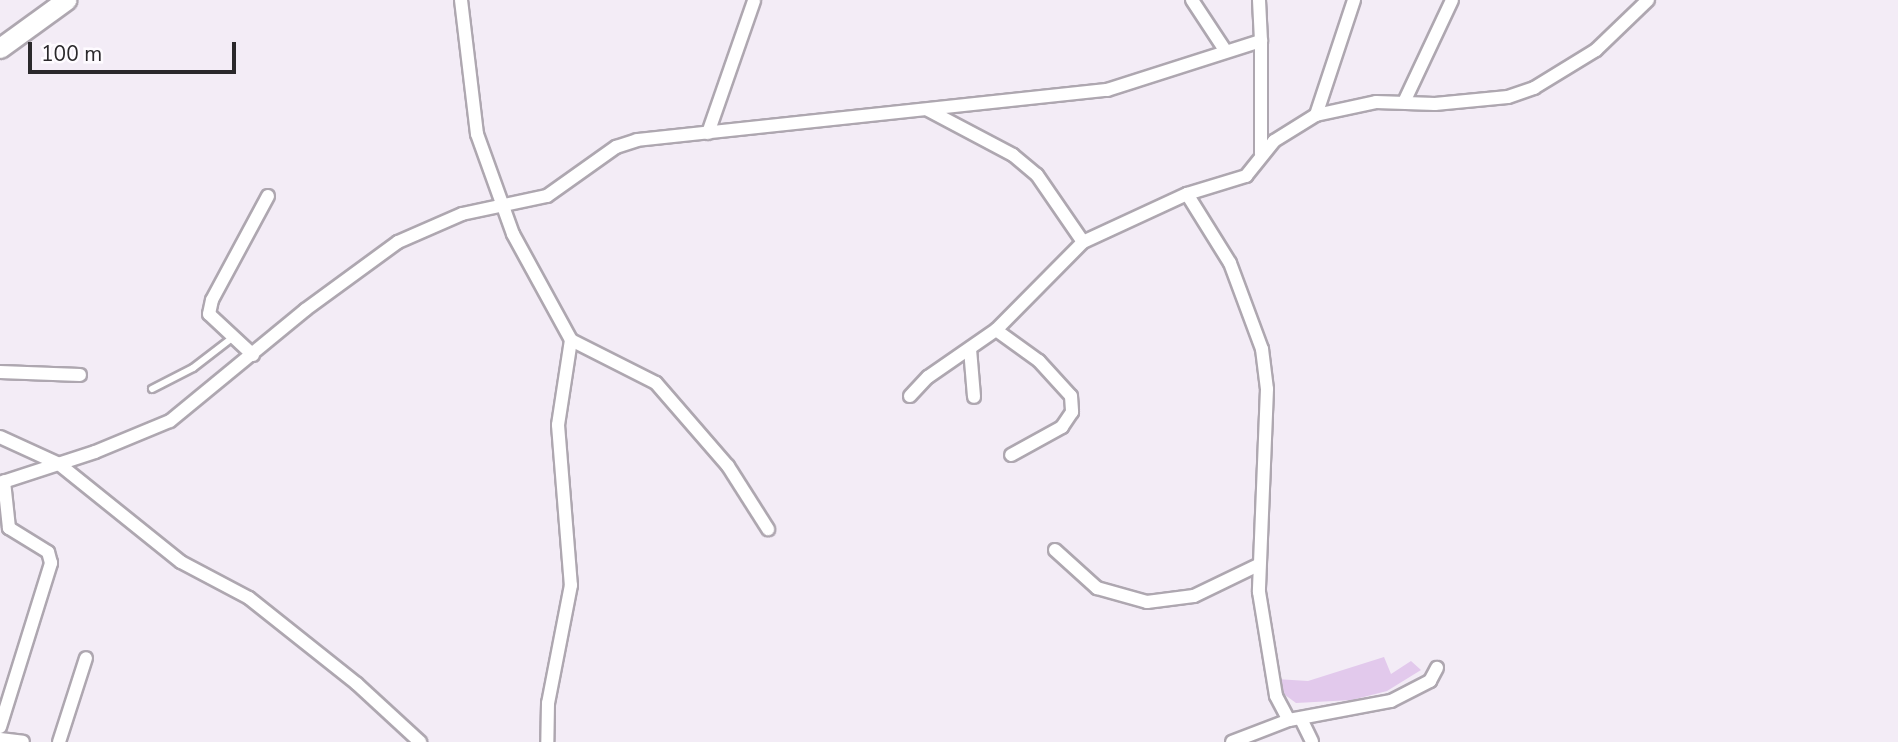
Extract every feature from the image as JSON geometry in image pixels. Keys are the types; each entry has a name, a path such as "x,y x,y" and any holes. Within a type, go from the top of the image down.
{"main road":[{"path":"0,48 66,0"}],"street":[{"path":"461,0 472,110 536,283 570,340 656,383 727,467 768,529"},
{"path":"1192,0 1225,50"},
{"path":"1259,0 1261,154"},
{"path":"1316,114 1354,0"},
{"path":"1405,100 1452,0"},
{"path":"910,396 996,330 1083,242 1187,194 1246,176 1261,154 1316,114 1405,100 1476,102 1534,88 1596,50 1648,0"},
{"path":"708,133 754,1"},
{"path":"0,727 51,563 48,552 9,528 2,482 59,464 170,421 314,303 398,242 462,214 547,196 616,147 708,133 1107,90 1225,50 1261,41"},
{"path":"928,110 1013,155 1037,175 1083,242"},
{"path":"1187,194 1230,263 1262,349 1267,400 1258,565 1274,684 1311,742"},
{"path":"253,355 209,314 212,300 268,196"},
{"path":"996,330 1046,368 1071,396 1072,412 1062,427 1011,455"},
{"path":"547,742 548,703 572,585 558,425 570,340"},
{"path":"970,349 974,397"},
{"path":"0,372 80,375"},
{"path":"0,437 59,464 181,562 249,598 301,638 420,742"},
{"path":"1055,550 1097,588 1147,602 1194,596 1258,565"},
{"path":"59,742 86,658"},
{"path":"1232,742 1295,720 1391,701 1430,681 1437,668"},
{"path":"0,738 23,742"}],"lane":[{"path":"152,389 193,368 232,338"}],"shaded area":[{"path":"1384,657 1391,674 1411,661 1421,670 1387,691 1352,700 1296,703 1277,689 1276,679 1308,681"}]}
